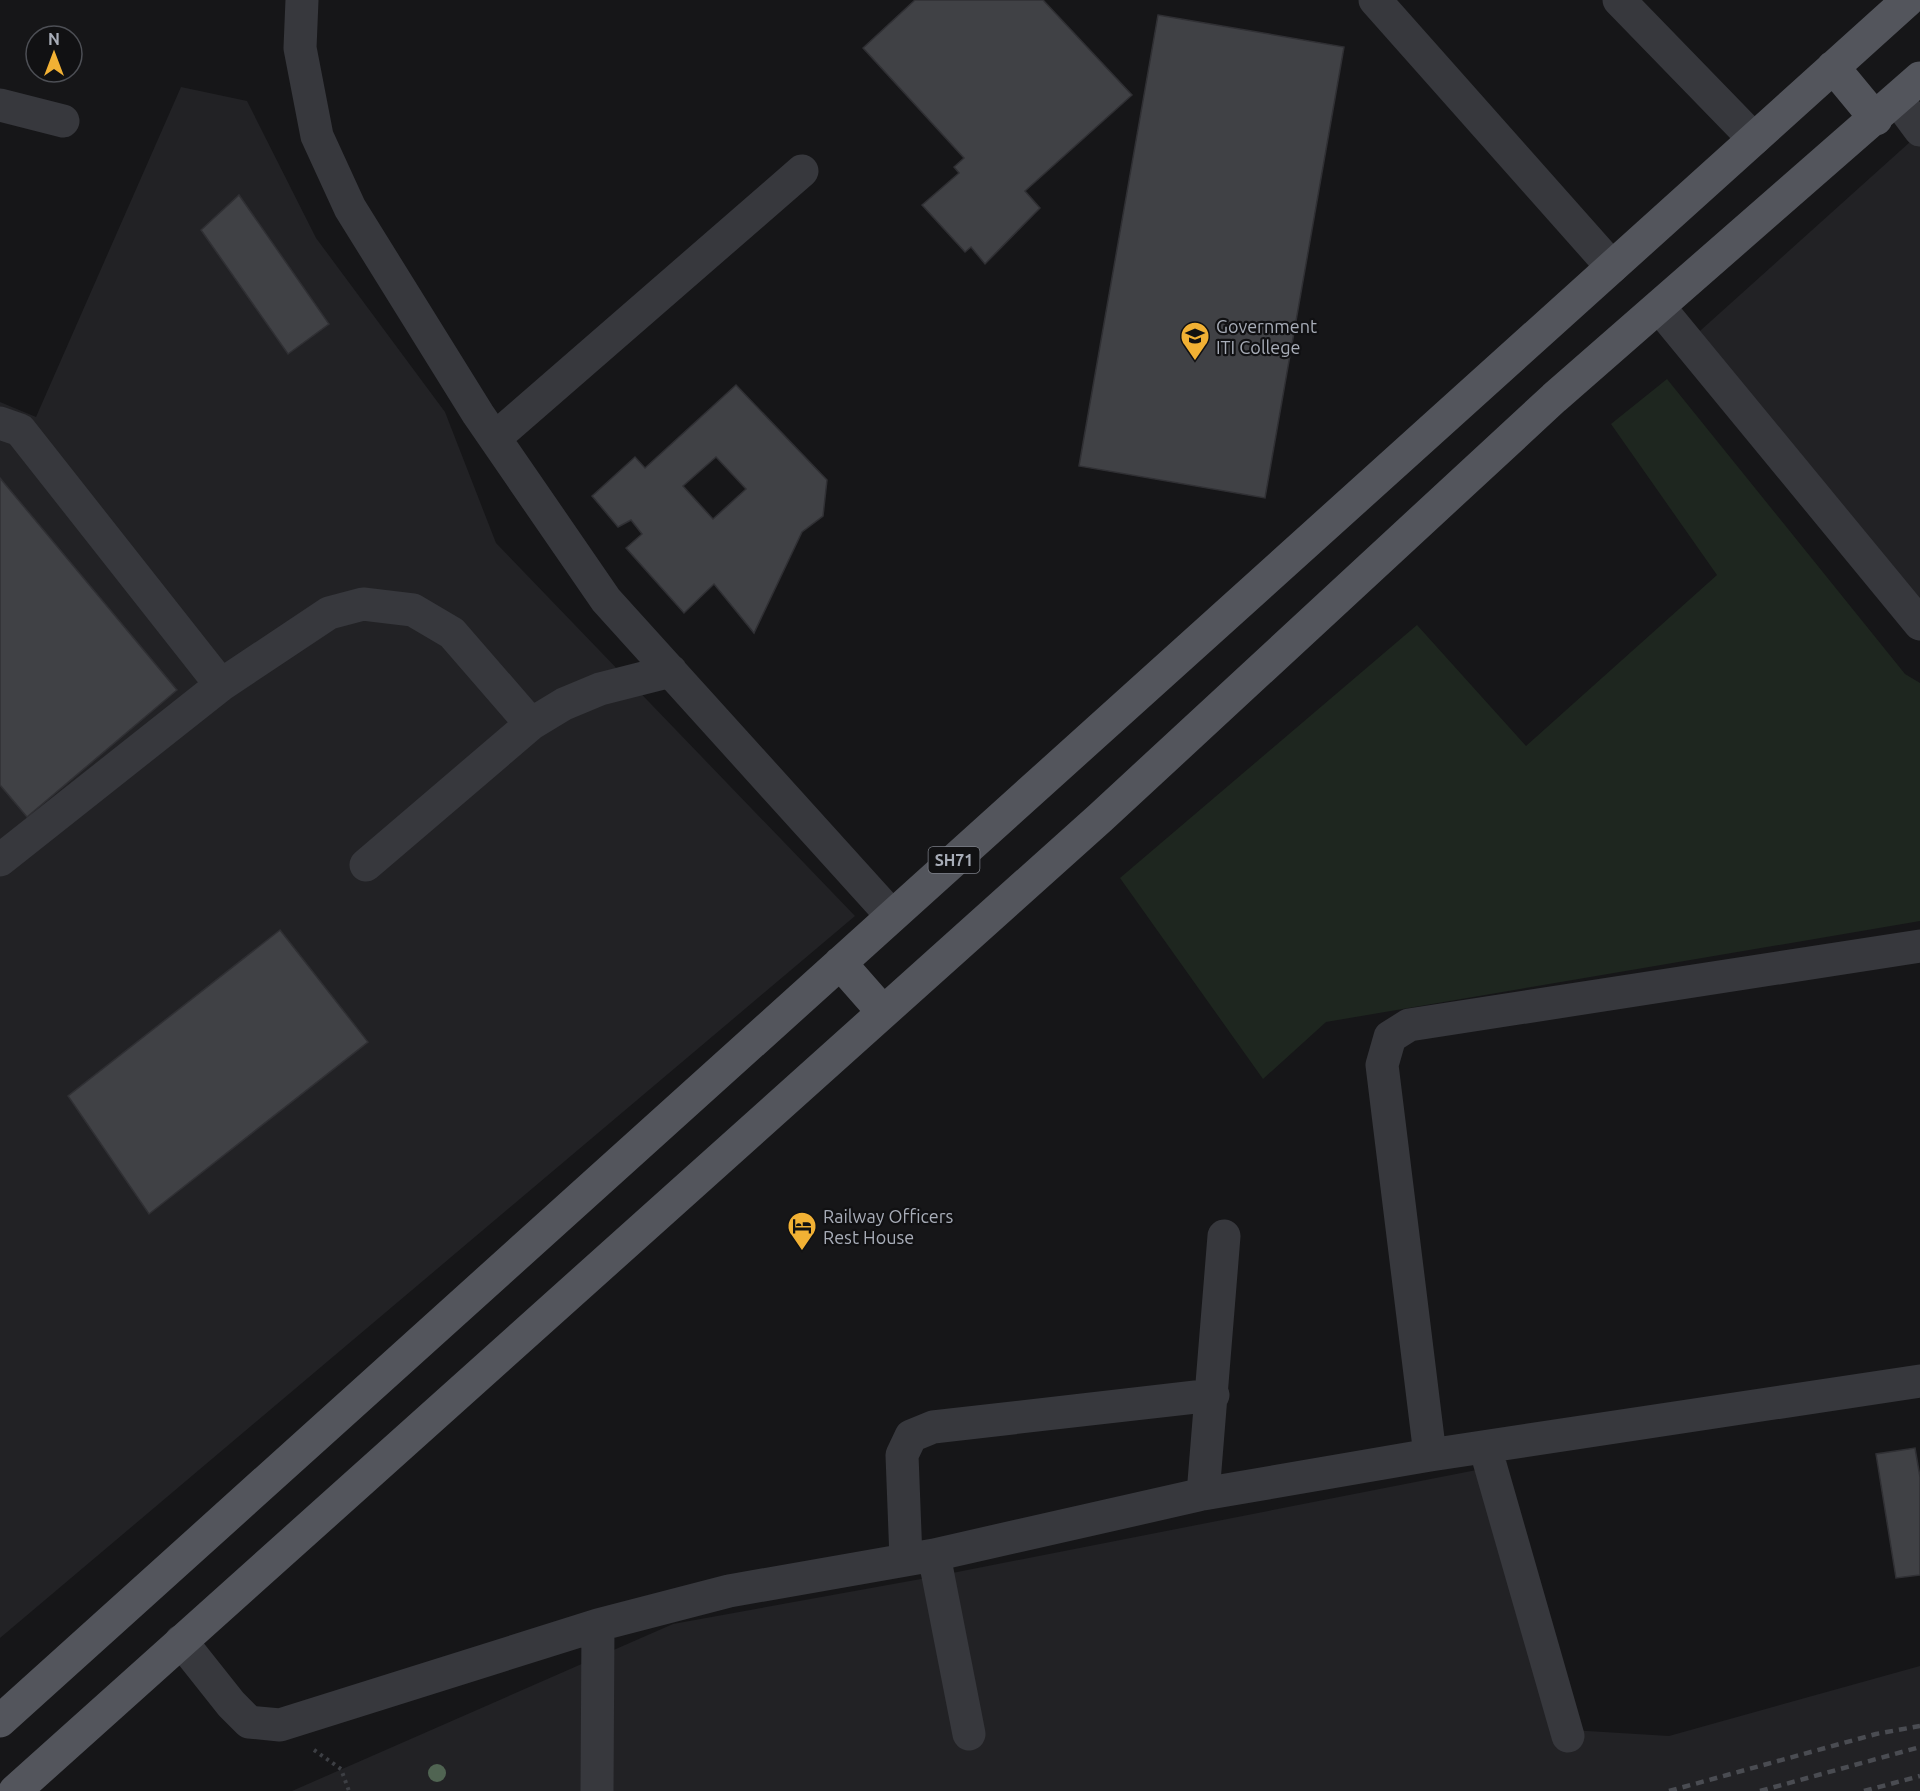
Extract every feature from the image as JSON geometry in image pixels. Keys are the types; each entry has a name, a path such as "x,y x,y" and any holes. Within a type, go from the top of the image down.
{"main road":[{"name":"SH71","path":"0,1721 1908,0"},
{"path":"0,1775 14,1791 1109,810 1554,398 1898,99 1833,67"},
{"path":"840,963 883,1012"}],"street":[{"path":"302,0 300,48 317,136 350,208 495,438 606,600 892,916"},
{"path":"1375,0 1612,267"},
{"path":"1619,0 1754,139"},
{"path":"1898,99 1920,130"},
{"path":"0,105 63,121"},
{"path":"495,438 802,171"},
{"path":"1659,307 1920,624"},
{"path":"0,423 20,430 221,685"},
{"path":"0,860 221,685 329,613 363,604 413,610 452,633 531,724"},
{"path":"366,865 531,724 564,704 600,689 671,671"},
{"path":"1430,1455 1382,1065 1390,1037 1409,1025 1920,946"},
{"path":"1203,1494 1213,1395 1224,1236"},
{"path":"181,1641 231,1704 249,1722 280,1725 598,1625 729,1592 920,1557 1203,1494 1430,1455 1920,1381"},
{"path":"969,1734 920,1557 902,1455 911,1436 933,1427 1213,1395"},
{"path":"1485,1447 1568,1736"},
{"path":"597,1791 598,1625"}],"path":[{"path":"280,1725 341,1769 349,1791"}],"shaded area":[{"path":"181,87 247,101 316,238 445,412 496,543 855,916 0,1638 0,402 36,417"},
{"path":"1920,133 1920,608 1691,339"},
{"path":"1667,379 1905,674 1920,683 1920,921 1326,1022 1263,1079 1120,878 1417,625 1526,746 1717,575 1611,424"},
{"path":"1497,1466 1571,1730 1669,1736 1920,1666 1920,1791 292,1791 673,1624 932,1577"}],"building":[{"path":"915,0 1043,0 1132,95 1025,191 1040,208 985,264 971,247 965,252 922,205 959,173 954,167 964,158 863,48"},
{"path":"1158,15 1344,47 1265,498 1079,466"},
{"path":"239,195 329,324 288,354 201,230"},
{"path":"736,385 827,480 823,516 802,532 754,633 714,584 684,613 626,548 642,534 631,520 618,527 592,496 635,457 645,468","holes":["716,457 746,489 713,519 683,486"]},
{"path":"0,478 177,690 27,817 0,785"},
{"path":"280,930 368,1042 149,1214 68,1096"},
{"path":"1915,1448 1920,1477 1920,1575 1896,1578 1876,1454"}],"railway":[{"path":"1669,1791 1876,1734 1920,1726"},
{"path":"1760,1791 1920,1747"},
{"path":"1864,1791 1920,1776"}],"place":[{"name":"Government ITI College","path":"1195,362"},
{"name":"Railway Officers Rest House","path":"802,1252"}]}
